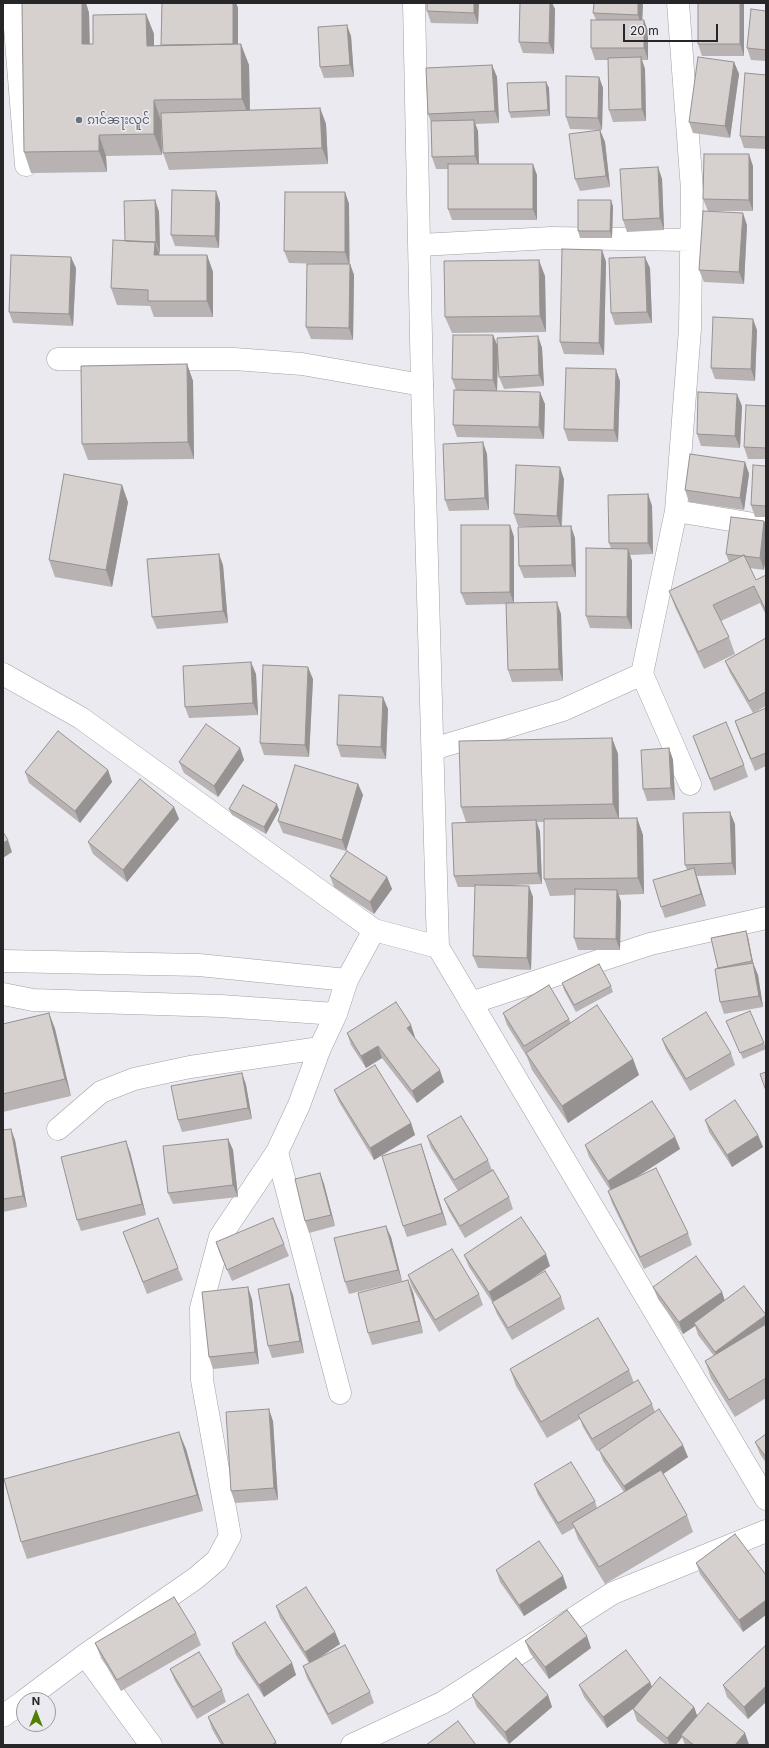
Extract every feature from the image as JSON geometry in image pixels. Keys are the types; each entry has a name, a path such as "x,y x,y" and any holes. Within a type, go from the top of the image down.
{"main road":[{"path":"13,3 26,165"},
{"path":"414,3 422,385 438,947 766,1499"},
{"path":"678,3 692,190 690,329 676,512 642,674 690,784"},
{"path":"420,245 551,238 691,240"},
{"path":"58,359 234,358 302,364 422,385"},
{"path":"676,512 766,526"},
{"path":"3,674 82,718 374,930 438,947"},
{"path":"433,749 563,710 642,674"},
{"path":"471,1003 650,944 766,918"},
{"path":"35,1692 201,1573 217,1560 230,1536 202,1380 201,1308 220,1237 277,1152 299,1105 320,1048 336,1014 348,980 374,930"},
{"path":"3,961 199,965 348,980"},
{"path":"3,994 11,997 33,1000 221,1006 336,1014"},
{"path":"58,1129 101,1092 134,1079 190,1067 320,1048"},
{"path":"277,1152 340,1393"},
{"path":"352,1745 442,1703 613,1593 766,1531"},
{"path":"85,1655 151,1745"},
{"path":"3,1716 16,1706"}],"building":[{"path":"22,3 82,3 82,44 93,44 93,15 146,14 147,46 241,44 242,99 154,100 154,134 99,135 99,151 24,152"},
{"path":"162,3 233,3 233,44 161,45"},
{"path":"427,3 474,3 474,13 427,11"},
{"path":"520,3 550,3 549,43 519,42"},
{"path":"594,3 638,3 638,15 593,13"},
{"path":"698,3 740,3 740,44 698,44"},
{"path":"751,9 766,11 766,50 747,48"},
{"path":"591,20 644,20 644,48 591,48"},
{"path":"347,25 350,65 320,67 318,27"},
{"path":"641,57 642,109 609,110 608,58"},
{"path":"698,57 734,62 725,126 689,122"},
{"path":"492,65 495,111 428,114 426,68"},
{"path":"745,73 766,75 766,137 740,136"},
{"path":"566,76 599,77 598,118 566,117"},
{"path":"546,82 548,110 509,112 507,83"},
{"path":"320,108 322,148 163,153 161,113"},
{"path":"474,120 475,156 432,157 431,121"},
{"path":"600,130 606,176 575,179 569,134"},
{"path":"704,154 749,154 749,200 703,199"},
{"path":"448,164 533,164 533,209 448,209"},
{"path":"658,167 660,218 623,220 620,169"},
{"path":"172,190 216,191 215,236 171,235"},
{"path":"285,192 345,192 345,252 284,251"},
{"path":"155,200 156,242 125,241 124,201"},
{"path":"578,200 611,200 610,231 578,231"},
{"path":"703,211 743,213 739,272 699,270"},
{"path":"113,240 155,242 154,255 207,255 207,301 148,301 148,290 111,288"},
{"path":"562,249 602,250 599,343 560,342"},
{"path":"11,255 71,257 69,314 9,312"},
{"path":"645,257 647,312 611,313 609,258"},
{"path":"539,260 540,316 445,317 444,261"},
{"path":"307,264 350,264 349,328 306,327"},
{"path":"713,317 753,319 751,369 711,368"},
{"path":"453,335 493,335 493,380 452,379"},
{"path":"538,336 539,375 499,377 497,338"},
{"path":"187,364 188,442 82,444 81,366"},
{"path":"566,368 616,369 614,430 564,429"},
{"path":"454,390 540,392 539,427 453,425"},
{"path":"698,392 737,394 735,436 697,434"},
{"path":"746,405 766,406 766,448 744,447"},
{"path":"483,442 485,498 445,500 443,444"},
{"path":"690,454 745,462 740,498 685,490"},
{"path":"516,465 560,467 557,516 514,514"},
{"path":"753,465 766,466 766,506 751,505"},
{"path":"64,474 122,485 106,570 49,560"},
{"path":"648,494 648,543 609,543 608,495"},
{"path":"731,517 764,521 760,558 726,554"},
{"path":"461,525 510,525 510,592 461,593"},
{"path":"571,526 572,565 519,566 518,527"},
{"path":"586,548 628,549 627,617 586,616"},
{"path":"219,554 223,611 152,617 147,559"},
{"path":"744,555 756,580 766,575 766,611 754,586 713,605 729,637 698,652 669,591"},
{"path":"557,602 559,669 508,670 506,603"},
{"path":"766,638 766,692 749,701 725,661"},
{"path":"251,662 253,703 185,707 183,666"},
{"path":"263,665 308,667 305,745 260,743"},
{"path":"339,695 383,697 381,747 337,745"},
{"path":"766,708 766,753 751,759 735,721"},
{"path":"726,722 744,765 710,779 693,736"},
{"path":"206,724 240,748 214,786 179,762"},
{"path":"58,731 108,770 75,811 25,772"},
{"path":"612,738 613,804 461,807 459,741"},
{"path":"669,748 671,788 643,789 641,750"},
{"path":"295,765 358,784 342,840 278,821"},
{"path":"140,779 174,807 123,870 88,842"},
{"path":"243,785 277,804 264,827 229,809"},
{"path":"730,812 732,863 685,865 683,813"},
{"path":"637,818 638,878 544,879 544,819"},
{"path":"536,820 538,873 454,876 452,823"},
{"path":"3,832 8,840 3,843"},
{"path":"347,851 387,877 370,902 330,876"},
{"path":"694,868 701,894 661,907 653,880"},
{"path":"475,885 529,886 527,958 473,956"},
{"path":"575,889 617,890 616,939 574,938"},
{"path":"746,931 752,961 718,968 711,938"},
{"path":"753,963 759,996 720,1002 715,969"},
{"path":"599,964 611,986 574,1005 562,983"},
{"path":"549,985 569,1019 524,1046 503,1013"},
{"path":"396,1002 411,1025 407,1028 440,1070 412,1091 378,1046 361,1056 347,1033"},
{"path":"597,1005 633,1059 562,1106 526,1053"},
{"path":"750,1011 764,1043 740,1053 726,1021"},
{"path":"706,1012 731,1053 686,1079 662,1039"},
{"path":"49,1013 65,1079 3,1094 3,1024"},
{"path":"375,1065 411,1123 370,1148 334,1090"},
{"path":"766,1072 766,1091 760,1074"},
{"path":"242,1073 248,1108 178,1120 171,1086"},
{"path":"735,1100 758,1135 727,1155 705,1120"},
{"path":"652,1101 675,1137 608,1181 585,1145"},
{"path":"461,1116 488,1160 454,1180 427,1136"},
{"path":"11,1129 23,1196 3,1199 3,1130"},
{"path":"228,1139 233,1185 168,1193 163,1146"},
{"path":"126,1141 142,1204 77,1220 61,1157"},
{"path":"421,1144 442,1213 403,1226 382,1156"},
{"path":"656,1168 688,1233 640,1257 608,1191"},
{"path":"493,1170 509,1197 460,1226 444,1199"},
{"path":"320,1173 331,1215 305,1221 295,1179"},
{"path":"521,1217 546,1254 489,1292 464,1255"},
{"path":"158,1218 178,1268 143,1282 123,1232"},
{"path":"273,1218 284,1244 227,1270 216,1242"},
{"path":"386,1226 398,1270 345,1282 334,1238"},
{"path":"452,1249 479,1294 435,1320 408,1275"},
{"path":"696,1256 722,1292 679,1322 653,1287"},
{"path":"545,1271 561,1297 508,1328 492,1302"},
{"path":"408,1280 419,1321 368,1333 358,1293"},
{"path":"289,1284 300,1341 268,1346 258,1289"},
{"path":"744,1286 766,1315 715,1352 694,1323"},
{"path":"248,1287 255,1352 209,1357 202,1292"},
{"path":"598,1318 629,1370 541,1422 510,1369"},
{"path":"766,1324 766,1378 729,1400 705,1361"},
{"path":"638,1380 652,1404 592,1439 578,1415"},
{"path":"269,1409 274,1488 231,1491 226,1412"},
{"path":"659,1409 683,1445 624,1486 599,1450"},
{"path":"179,1432 197,1495 21,1542 4,1479"},
{"path":"766,1434 766,1457 755,1442"},
{"path":"571,1462 595,1501 558,1523 534,1484"},
{"path":"661,1470 687,1515 599,1567 572,1523"},
{"path":"735,1534 766,1575 766,1600 739,1620 696,1563"},
{"path":"539,1541 563,1576 519,1605 496,1570"},
{"path":"306,1587 335,1632 305,1652 276,1606"},
{"path":"174,1597 196,1633 117,1680 95,1643"},
{"path":"567,1610 587,1636 545,1667 525,1641"},
{"path":"265,1622 292,1663 259,1685 232,1643"},
{"path":"345,1645 370,1692 328,1714 303,1666"},
{"path":"766,1645 766,1686 744,1707 723,1685"},
{"path":"626,1650 650,1682 603,1717 579,1685"},
{"path":"199,1652 222,1690 193,1707 170,1669"},
{"path":"516,1658 548,1695 505,1732 472,1695"},
{"path":"660,1677 694,1707 667,1738 633,1709"},
{"path":"248,1694 276,1742 272,1745 224,1745 208,1717"},
{"path":"708,1703 745,1733 735,1745 694,1745 681,1735"},
{"path":"458,1721 476,1745 426,1745"}],"place":[{"name":"ၵၢင်ၼႃးလူင်","path":"79,120"}]}
